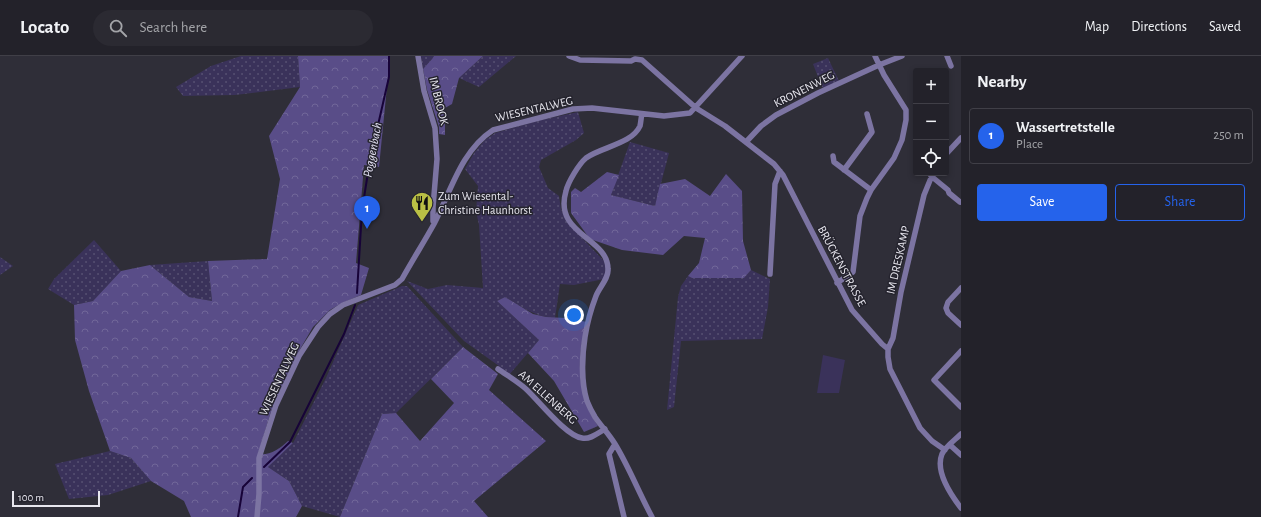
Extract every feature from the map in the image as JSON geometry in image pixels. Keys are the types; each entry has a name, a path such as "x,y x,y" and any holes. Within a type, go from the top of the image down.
{"street":[{"name":"IM BROOK","path":"418,56 424,91 435,128 437,159 433,207 434,224"},
{"name":"BRÜCKENSTRASSE","path":"569,56 580,60 642,60 696,108 725,126 774,164 783,175 852,310 888,349"},
{"path":"696,108 742,56"},
{"path":"837,283 853,272 860,216 871,190 894,158 902,140 906,120 906,110 875,56"},
{"name":"KRONENWEG","path":"746,142 761,126 776,115 818,92 902,56"},
{"path":"947,56 951,66"},
{"name":"WIESENTALWEG","path":"257,517 259,494 259,458 276,405 300,356 318,327 330,314 343,305 395,285 402,279 434,224 459,170 483,136 493,130 573,109 592,108 664,116 690,113 696,108"},
{"name":"AM ELLENBERG","path":"642,114 640,126 631,137 586,158 576,171 566,191 564,203 566,215 572,226 602,253 608,269 596,295 585,338 582,371 587,401 596,418 615,444 652,517"},
{"path":"844,170 872,132 867,114"},
{"path":"949,151 961,138"},
{"path":"833,156 834,162 871,190"},
{"path":"770,274 775,184 780,171"},
{"name":"IM DRESKAMP","path":"888,349 893,338 901,292 924,195 932,176"},
{"name":"IM DRESKAMP","path":"933,176 960,202"},
{"path":"961,288 948,302 946,308 948,314 961,325"},
{"path":"888,349 890,369 920,428 932,441 945,450"},
{"path":"961,351 934,380 961,407"},
{"name":"AM ELLENBERG","path":"498,369 526,389 562,426 578,438 588,438 605,429"},
{"path":"961,434 945,450 941,461 942,473 951,495 961,508"},
{"path":"615,444 609,454 624,517"},
{"path":"950,445 961,455"}],"shaded area":[{"path":"241,56 298,56 300,87 235,95 183,96 176,87 211,66"},
{"path":"421,56 434,56 423,69"},
{"path":"483,56 516,56 479,87 459,78"},
{"path":"828,58 839,81 824,88 822,87 813,64"},
{"path":"578,112 584,133 576,140 541,160 539,167 548,188 559,196 561,209 567,222 604,261 606,269 604,279 574,285 560,284 555,318 535,314 505,297 497,301 539,340 509,375 464,341 407,281 428,289 447,285 483,288 479,225 476,211 478,186 465,169 474,153 485,140 495,133 541,120"},
{"path":"630,142 669,153 655,206 611,195"},
{"path":"94,240 121,271 93,301 74,305 48,289 54,279"},
{"path":"0,257 13,266 0,275"},
{"path":"208,261 212,301 189,297 150,265"},
{"path":"751,270 770,279 768,307 762,339 681,341 674,407 667,410 678,297 681,286 688,276 692,278 744,278"},
{"path":"402,286 407,286 463,347 396,413 382,414 340,517 302,506 289,481 268,467 293,443 326,378 358,305"},
{"path":"823,355 845,360 839,393 817,393"},
{"path":"110,451 131,458 151,481 108,495 69,499 55,464"}],"green space":[{"path":"298,56 390,56 379,167 364,165 356,263 369,268 361,295 330,310 313,327 296,356 273,405 258,454 266,454 274,451 288,441 293,443 268,467 289,481 302,506 296,517 191,517 184,501 151,481 131,458 110,451 89,391 75,340 74,305 93,301 121,271 150,265 189,297 212,301 208,261 267,259 280,179 269,136 300,87"},
{"path":"434,56 483,56 459,78 452,104 445,108 445,135 439,134 439,127 427,90 423,69"},
{"path":"607,172 619,175 611,195 655,206 660,184 685,179 710,196 726,174 742,191 743,241 751,270 744,278 692,278 688,276 699,263 705,238 684,236 663,255 622,250 590,239 571,213 571,192 575,188 581,192"},
{"path":"505,297 533,314 587,322 582,341 580,361 581,381 587,407 598,426 584,432 554,381 528,353 539,340 497,301"},
{"path":"463,347 498,374 489,390 546,441 474,501 488,517 340,517 382,414 396,413 420,441 454,403 431,379"}],"waterway":[{"name":"Poggenbach","path":"357,293 362,210 370,160 389,77 389,56"},
{"name":"Poggenbach","path":"264,467 290,442 344,334 355,305"},
{"name":"Poggenbach","path":"238,517 243,487 252,478"}],"place":[{"name":"Zum Wiesental- Christine Haunhorst","path":"422,222"},
{"name":"Wassertretstelle","path":"367,229"}]}
